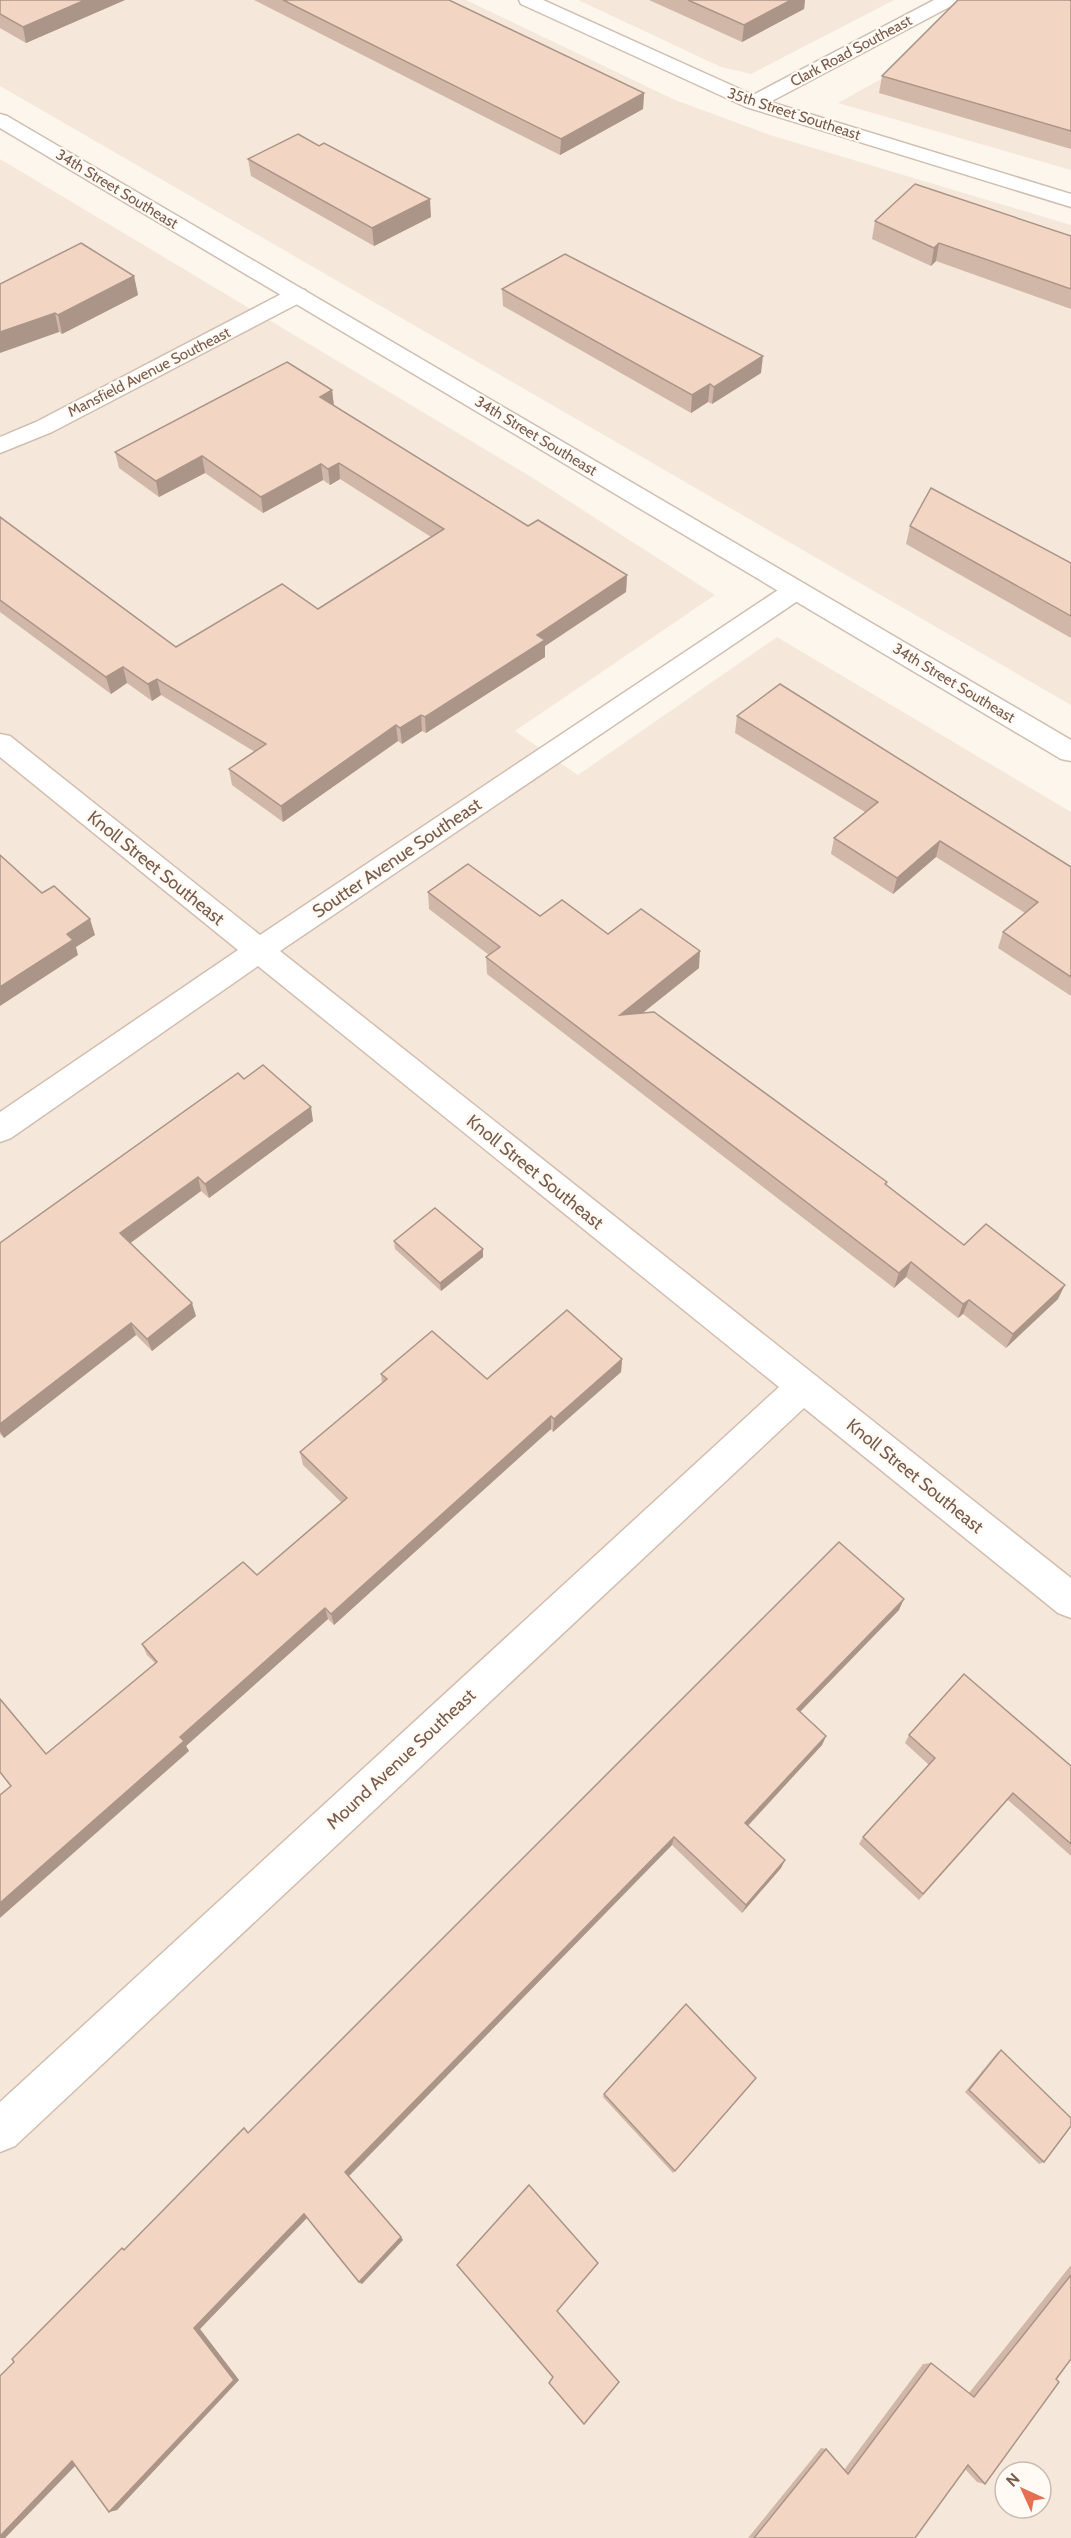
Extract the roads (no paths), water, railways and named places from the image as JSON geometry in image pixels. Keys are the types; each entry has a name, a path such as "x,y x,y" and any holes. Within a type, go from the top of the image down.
{"street":[{"name":"35th Street Southeast","path":"528,0 753,103 1071,201"},
{"name":"Clark Road Southeast","path":"753,103 948,0"},
{"name":"34th Street Southeast","path":"0,120 1071,752"},
{"name":"Mansfield Avenue Southeast","path":"0,446 44,427 297,295"},
{"name":"Soutter Avenue Southeast","path":"0,1129 260,950 796,590"},
{"name":"Knoll Street Southeast","path":"0,743 1071,1600"},
{"name":"Mound Avenue Southeast","path":"0,2131 803,1387"}]}
